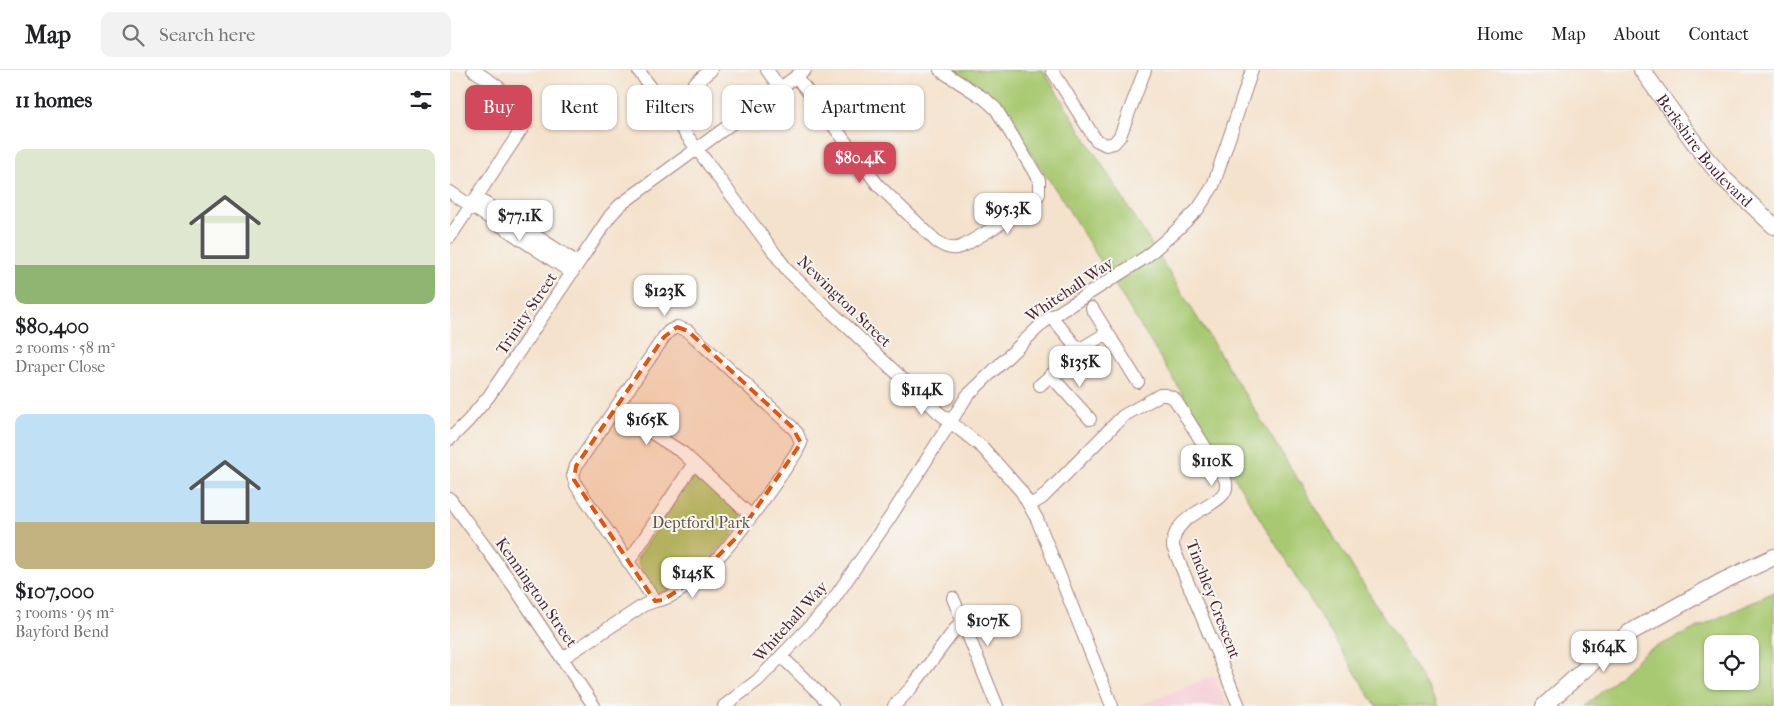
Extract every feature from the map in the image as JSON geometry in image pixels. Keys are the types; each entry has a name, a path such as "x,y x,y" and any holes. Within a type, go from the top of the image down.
{"street":[{"path":"450,237 521,133 524,122 517,107 505,92 473,70"},
{"name":"Newington Street","path":"638,70 788,271 951,422 982,448 1021,491 1030,505 1112,706"},
{"path":"694,84 711,70"},
{"path":"767,70 778,85"},
{"path":"801,73 878,186 936,241 943,246 955,249 965,245 1030,206 1037,198 1040,187 1037,174 993,105 940,70"},
{"path":"1052,70 1096,140 1106,145 1114,143 1120,136 1145,70"},
{"name":"Whitehall Way","path":"724,706 758,680 831,603 891,516 967,396 1051,316 1146,257 1198,209 1213,186 1252,70"},
{"name":"Berkshire Boulevard","path":"1642,70 1704,156 1721,176 1774,226"},
{"name":"Trinity Street","path":"784,85 801,73"},
{"name":"Trinity Street","path":"450,439 489,396 610,216 620,205 723,130"},
{"path":"450,192 474,202 575,268"},
{"path":"1092,308 1138,382"},
{"path":"1051,316 1079,350"},
{"path":"563,658 644,605 668,599 693,581 736,538 796,454 801,443 800,438 792,427 688,332 677,327 669,331 574,471 574,480 655,601"},
{"path":"1040,385 1079,350 1107,332"},
{"path":"1051,376 1090,419"},
{"name":"Tinchley Crescent","path":"1030,505 1042,498 1123,416 1160,395 1166,394 1174,398 1227,484 1225,492 1220,498 1180,524 1174,534 1173,547 1239,706"},
{"path":"615,409 683,453 751,516"},
{"path":"629,561 694,463"},
{"name":"Kennington Street","path":"450,499 513,585 594,706"},
{"path":"1544,706 1596,659 1630,633 1723,581 1774,557"},
{"path":"1700,595 1733,588 1774,568"},
{"path":"954,598 997,706"},
{"path":"894,706 912,687 962,620"},
{"path":"781,656 832,706"}],"highlighted area":[{"path":"677,327 688,331 792,427 801,443 736,538 693,581 663,600 655,601 574,480 576,466 664,337"}],"shaded area":[{"path":"1214,675 1227,706 1140,706"}],"green space":[{"path":"950,70 1043,70 1439,706 1376,706 1060,196 1001,108"},
{"name":"Deptford Park","path":"700,477 740,513 741,523 730,538 679,587 659,594 639,566 637,559 689,481"},
{"path":"1774,592 1774,706 1586,706 1645,652"}]}
